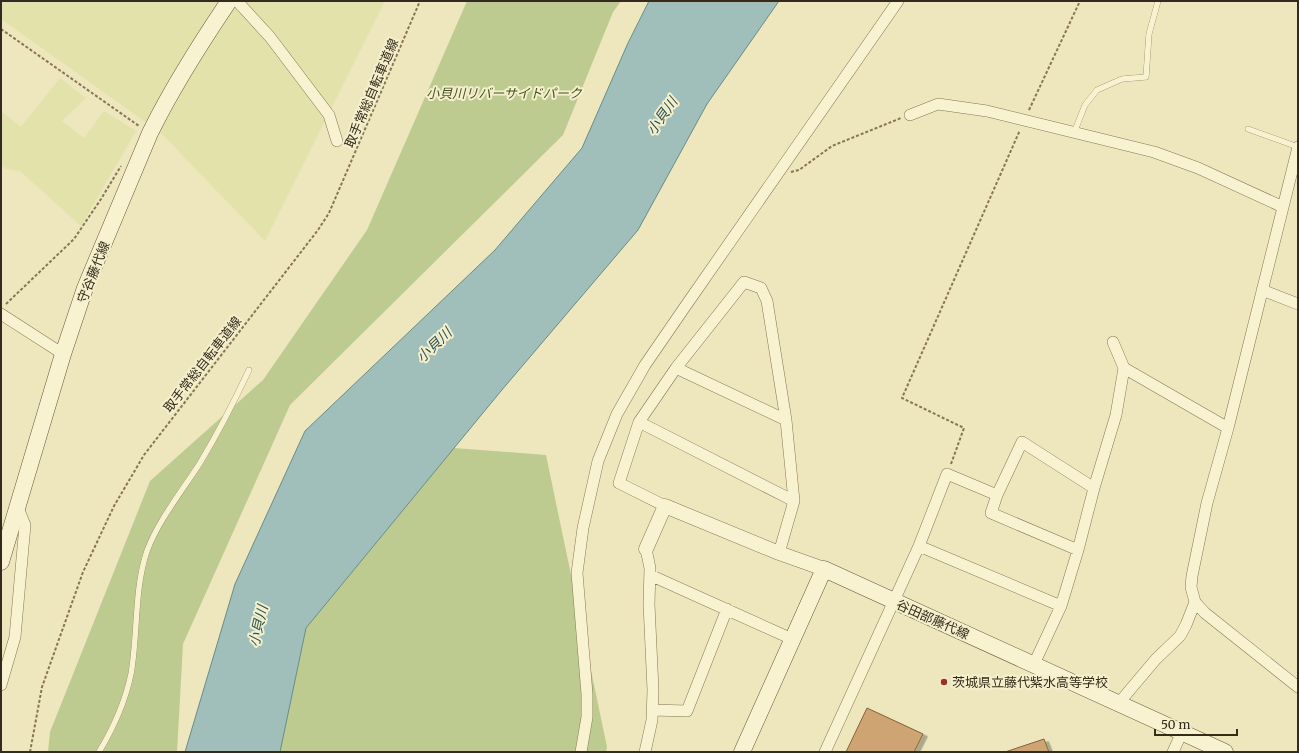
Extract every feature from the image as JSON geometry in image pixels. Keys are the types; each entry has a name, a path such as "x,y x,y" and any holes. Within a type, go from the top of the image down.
{"main road":[{"name":"守谷藤代線","path":"1,562 63,354 85,288 150,133 176,82 200,43 229,1"},
{"name":"谷田部藤代線","path":"824,569 1225,752"},
{"path":"742,752 824,569"}],"street":[{"path":"237,1 270,38 329,115 337,141"},
{"path":"581,752 587,717 587,694 577,574 582,528 598,461 617,414 645,366 740,226 898,1"},
{"path":"910,115 938,104 987,111 1074,132 1154,152 1198,168 1283,207"},
{"path":"1298,147 1228,428 1207,503 1194,562 1191,587 1195,602 1205,613 1298,687"},
{"path":"779,553 794,501 786,420 767,301 761,288 744,282 676,368 638,422 619,483 665,506 779,553 824,569"},
{"path":"1262,290 1298,304"},
{"path":"1,314 63,354"},
{"path":"1034,664 1061,606 1116,415 1124,368 1113,342"},
{"path":"676,368 786,420"},
{"path":"1124,368 1228,428"},
{"path":"638,422 794,501"},
{"path":"1078,550 991,513 997,495 1022,442 1094,488"},
{"path":"825,752 894,601 947,474 997,495"},
{"path":"645,752 652,720 654,690 649,604 650,568 646,549 665,506"},
{"path":"1,685 15,638 25,525 18,508"},
{"path":"918,546 1061,606"},
{"path":"650,575 792,639"},
{"path":"1118,704 1156,659 1180,636 1195,602"},
{"path":"652,710 687,711 727,609"},
{"path":"1173,752 1182,732"}],"lane":[{"path":"1074,132 1085,105 1098,90 1122,79 1146,78 1149,34 1158,1"},
{"path":"1248,130 1298,147"},
{"path":"99,752 123,706 131,674 142,568 148,550 172,504 200,464 227,416 249,370"}],"path":[{"name":"取手常総自転車道線","path":"30,752 42,687 83,572 114,506 144,455 318,230 329,213 420,1"},
{"path":"947,474 964,428 902,398 1024,120 1080,1"},
{"path":"1,30 150,133"},
{"path":"775,177 799,170 832,146 910,115"},
{"path":"1,309 74,239 101,199 124,160"}],"green space":[{"path":"1,1 385,1 265,241 161,133 1,19"},
{"name":"小貝川リバーサイドパーク","path":"467,1 621,1 613,12 563,135 290,405 183,644 177,752 48,752 50,732 150,481 263,380 367,230"},
{"path":"60,78 86,98 62,121 84,138 104,111 136,131 81,226 20,171 6,169 1,165 1,111 21,127"},
{"path":"454,448 546,455 607,747 606,752 280,752 306,628"}],"water":[{"name":"小貝川","path":"649,1 779,1 707,104 638,230 501,391 306,628 280,752 185,752 235,584 305,431 495,250 582,148 628,43"}],"building":[{"path":"867,708 923,734 914,752 846,752"},
{"path":"1044,739 1049,752 1005,752"}],"place":[{"name":"茨城県立藤代紫水高等学校","path":"944,682"}]}
